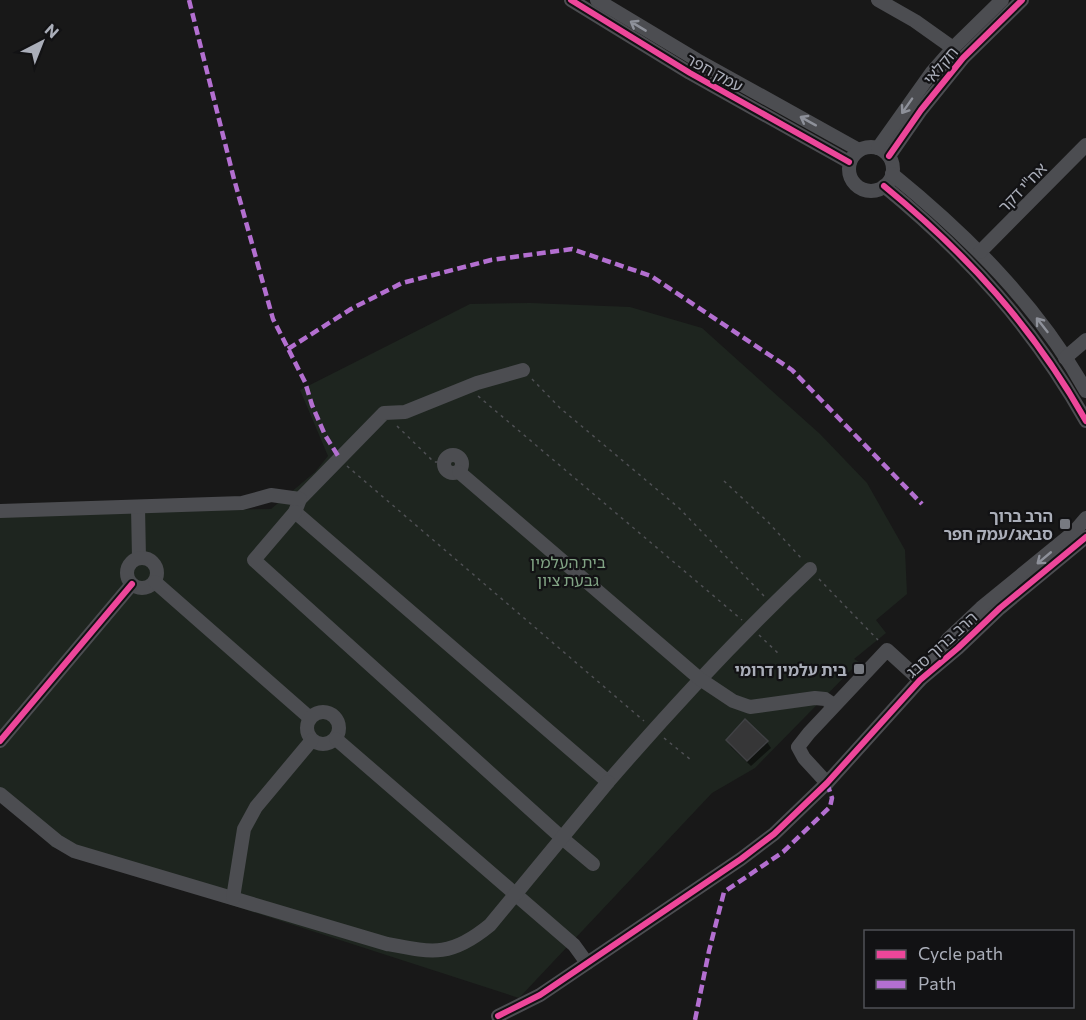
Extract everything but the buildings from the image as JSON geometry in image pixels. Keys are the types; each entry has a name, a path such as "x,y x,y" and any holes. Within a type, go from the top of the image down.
{"street":[{"name":"עמק חפר","path":"571,0 690,74 849,162"},
{"name":"עמק חפר","path":"597,0 677,49 859,150"},
{"path":"878,0 915,21 953,48"},
{"name":"חקלאי","path":"883,152 910,101 953,48 1002,0"},
{"name":"חקלאי","path":"883,152 921,110 951,71 1023,0"},
{"name":"אח\"י דקר","path":"980,252 1086,145"},
{"path":"869,147 883,152 893,168 884,186 872,191 863,190 850,178 849,162 859,150 869,147"},
{"path":"892,174 950,223 980,252 1021,299 1065,358 1086,391"},
{"path":"884,186 973,266 1010,308 1067,386 1086,420"},
{"path":"1065,358 1086,340"},
{"path":"523,370 467,387 405,412 384,413 298,505 254,560 593,864"},
{"path":"444,462 450,455 459,456 463,464 459,472 700,679 733,701 750,707 815,698 825,699 834,705"},
{"path":"0,512 242,503 271,495 298,505 608,782"},
{"path":"138,507 139,558"},
{"name":"הרב ברוך סבג","path":"920,680 887,650 834,705 798,747 804,758 827,783 920,680 948,639 981,608 1074,532 1086,518"},
{"name":"הרב ברוך סבג","path":"920,680 1000,608 1086,537"},
{"path":"139,558 149,559 158,572 155,582 148,587 141,588 132,584 128,579 128,567 131,562 139,558"},
{"path":"0,794 74,851 387,944 446,951 472,940 490,925 653,730 749,627 810,569"},
{"path":"155,582 310,718"},
{"path":"0,741 132,584"},
{"path":"319,712 330,713 334,716 340,730 336,739 324,744 312,740 307,732 310,718 319,712"},
{"path":"336,739 574,945 587,963"},
{"path":"233,898 244,829 256,807 312,740"},
{"path":"502,1016 540,995 741,859 774,834 827,783"}],"path":[{"path":"523,370 560,408 679,508 772,605"},
{"path":"467,387 780,655"},
{"path":"384,413 434,462 444,462"},
{"path":"340,459 653,730 691,760"}],"green space":[{"name":"בית העלמין גבעת ציון","path":"530,303 630,307 702,328 820,434 867,483 905,550 907,594 876,620 886,633 854,659 859,662 755,768 712,793 519,998 52,847 0,793 0,514 271,509 315,472 328,456 300,390 470,304"}],"marked path":[{"path":"189,0 234,179 273,319 305,382 325,435 340,459"},
{"path":"288,349 351,309 402,283 491,260 572,249 651,276 792,370 922,504"},
{"path":"695,1020 724,892 783,852 830,807 832,798 827,783"}],"cycle path":[{"path":"571,0 690,73 849,162"},
{"path":"889,156 921,110 963,58 1022,0"},
{"path":"884,186 943,238 1021,323 1066,387 1086,421"},
{"path":"498,1016 540,995 741,859 774,834 827,783 920,680 1000,608 1086,537"},
{"path":"0,741 132,584"}],"place":[{"name":"הרב ברוך סבאג/עמק חפר","path":"1065,524"},
{"name":"בית עלמין דרומי","path":"859,669"}]}
